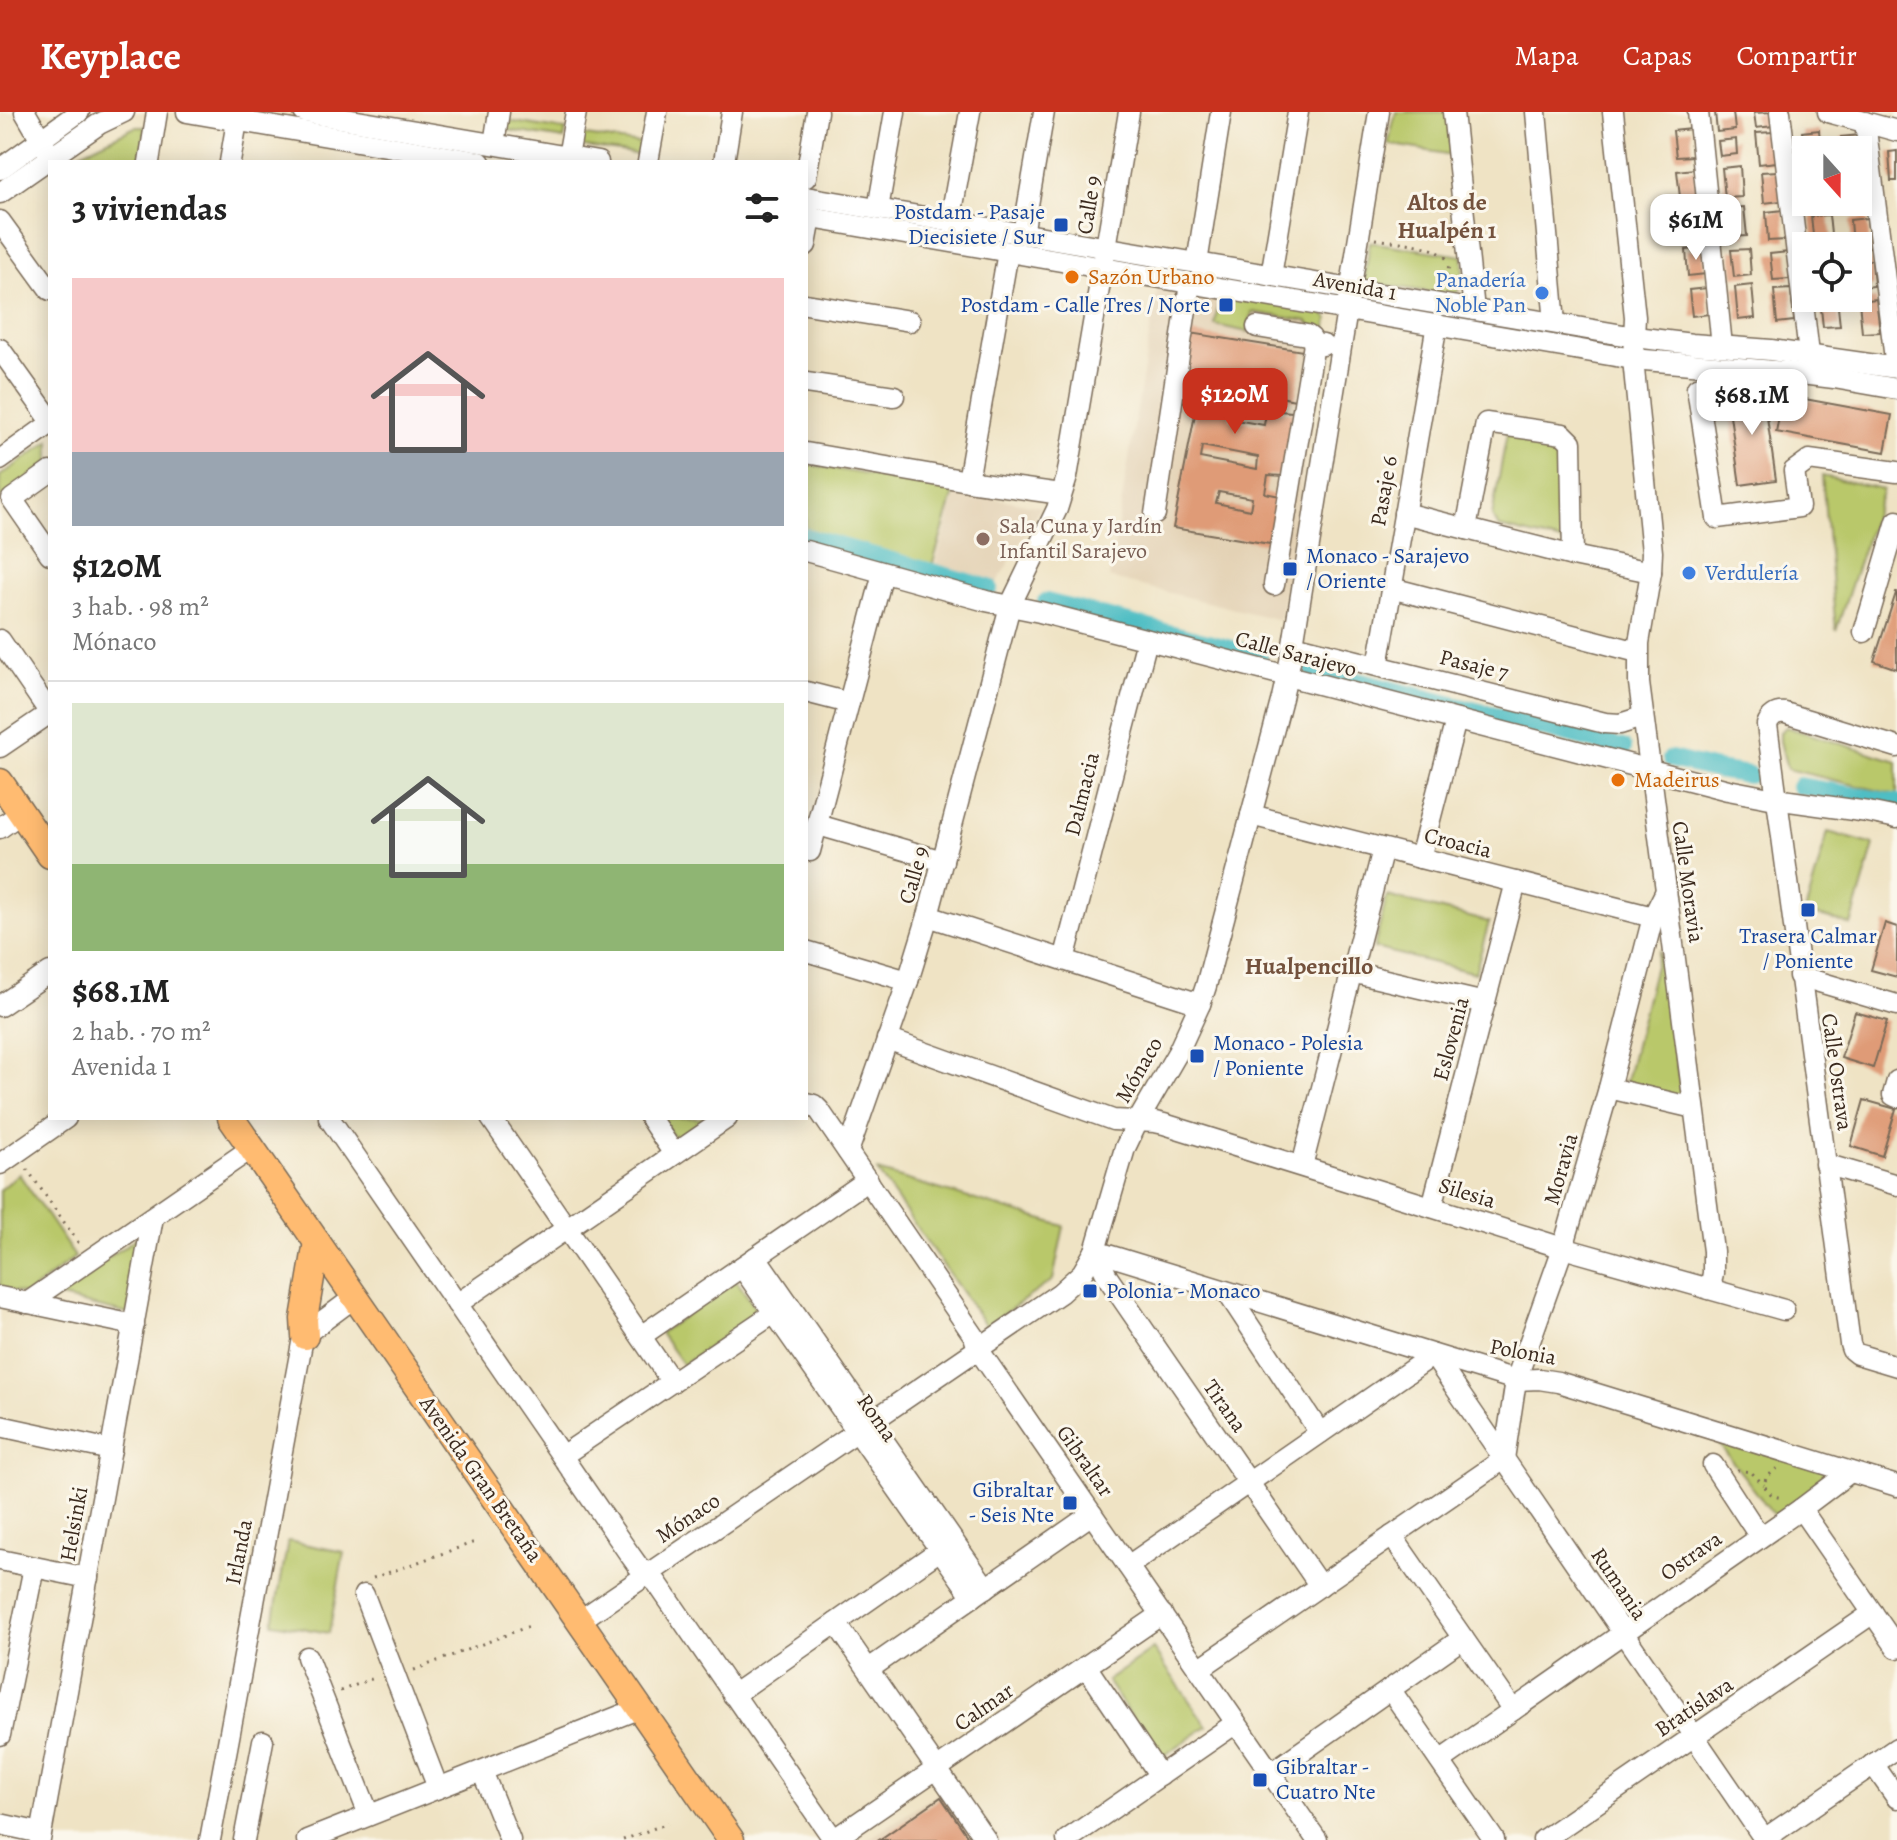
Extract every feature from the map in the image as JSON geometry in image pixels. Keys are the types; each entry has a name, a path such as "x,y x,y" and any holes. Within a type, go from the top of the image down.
{"main road":[{"path":"0,782 11,820 48,853"},
{"name":"Avenida Gran Bretaña","path":"232,1120 731,1840"},
{"path":"305,1336 304,1319 317,1242"}],"street":[{"path":"25,112 49,152"},
{"path":"0,193 49,152 79,112"},
{"path":"0,169 49,152 124,112"},
{"path":"149,160 157,112"},
{"path":"187,112 241,116 394,155 455,160"},
{"path":"304,112 419,122 494,144 586,160"},
{"path":"494,144 499,112"},
{"path":"568,157 576,112"},
{"path":"648,160 657,112"},
{"path":"724,160 732,112"},
{"path":"808,165 817,112"},
{"path":"878,209 895,112"},
{"path":"950,222 970,112"},
{"path":"1023,234 1044,112"},
{"name":"Calle 9","path":"848,1152 928,916 1010,606 1057,509 1070,461 1129,112"},
{"path":"1155,514 1221,112"},
{"path":"1271,276 1298,112"},
{"name":"Mónaco","path":"579,1621 1072,1283 1095,1251 1125,1148 1178,1052 1200,1004 1287,676 1379,112"},
{"path":"1453,112 1474,310"},
{"path":"1536,112 1555,323"},
{"name":"Calle Moravia","path":"1613,112 1635,317 1633,359 1652,541 1651,572 1638,652 1642,717 1713,1251 1710,1289"},
{"path":"1698,112 1722,346"},
{"path":"1780,112 1809,354"},
{"path":"1828,112 1897,131"},
{"path":"230,160 241,116"},
{"path":"1865,122 1896,368"},
{"name":"Avenida 1","path":"808,197 1023,234 1105,258"},
{"name":"Avenida 1","path":"808,214 1008,252 1105,258 1348,299 1474,310 1635,337 1809,354 1896,368"},
{"path":"0,221 48,287"},
{"path":"968,481 1008,252"},
{"name":"Avenida 1","path":"1193,273 1271,276 1437,324 1633,359 1800,373 1897,389"},
{"path":"808,304 910,321"},
{"name":"Pasaje 6","path":"1378,666 1437,324"},
{"path":"1257,327 1307,335 1314,344 1274,585"},
{"path":"1314,344 1341,349"},
{"path":"0,349 48,419"},
{"path":"808,383 894,396"},
{"path":"1697,388 1717,518 1799,507 1794,471 1809,460 1897,472"},
{"path":"1466,529 1486,423 1563,434 1571,442 1573,556"},
{"path":"0,460 48,424"},
{"path":"808,453 1061,494"},
{"path":"48,473 12,499 48,551"},
{"path":"1404,513 1573,556 1651,572"},
{"path":"1864,632 1897,521"},
{"name":"Calle Sarajevo","path":"808,552 986,601 1649,769 1775,799 1897,818"},
{"path":"810,851 883,573"},
{"path":"1391,588 1638,652"},
{"path":"0,640 48,710"},
{"name":"Dalmacia","path":"1064,960 1147,640"},
{"name":"Pasaje 7","path":"1293,645 1605,723 1620,724 1642,717"},
{"path":"808,693 849,703"},
{"path":"0,747 48,714"},
{"path":"1775,799 1767,730 1768,721 1775,714 1792,715 1897,747"},
{"path":"1420,858 1456,720"},
{"name":"Calle Ostrava","path":"1775,799 1852,1350 1897,1366"},
{"name":"Croacia","path":"1251,815 1653,917"},
{"path":"818,825 943,861"},
{"path":"1302,1166 1383,849"},
{"name":"Eslovenia","path":"1432,1207 1516,882"},
{"name":"Moravia","path":"1504,1459 1516,1380 1563,1248 1609,1088 1653,917 1665,893"},
{"path":"928,916 1200,1004"},
{"path":"808,952 908,981"},
{"path":"1351,972 1485,1003"},
{"path":"0,1006 48,973"},
{"path":"1799,976 1897,1005"},
{"name":"Silesia","path":"887,1039 1113,1120 1164,1124 1563,1248 1784,1310"},
{"path":"1897,1081 1893,1095 1897,1097"},
{"path":"1609,1088 1694,1108"},
{"name":"Gibraltar","path":"811,1105 868,1180 974,1336 978,1349 1317,1840"},
{"path":"8,1158 63,1120"},
{"path":"330,1120 638,1566 657,1583 834,1840"},
{"path":"492,1120 672,1382"},
{"path":"651,1120 674,1154"},
{"path":"457,1304 724,1120"},
{"path":"27,1303 252,1148"},
{"path":"1825,1164 1897,1185"},
{"path":"641,1336 868,1180"},
{"name":"Helsinki","path":"40,1836 153,1217"},
{"name":"Polonia","path":"1095,1251 1516,1380 1558,1382 1897,1486"},
{"name":"Tirana","path":"1095,1251 1108,1278 1320,1586"},
{"name":"Roma","path":"749,1262 775,1304 979,1592"},
{"path":"1227,1292 1320,1433"},
{"path":"0,1297 134,1325"},
{"path":"305,1336 355,1297"},
{"path":"562,1456 672,1382 775,1304"},
{"name":"Irlanda","path":"210,1840 305,1336"},
{"path":"1128,1566 1433,1355"},
{"name":"Rumania","path":"1433,1355 1764,1840"},
{"path":"0,1426 111,1450"},
{"name":"Roma","path":"864,1428 940,1550 979,1592"},
{"path":"1199,1669 1504,1459"},
{"path":"1713,1465 1760,1537"},
{"name":"Ostrava","path":"1440,1761 1850,1472"},
{"path":"1809,1503 1897,1648"},
{"path":"869,1669 1092,1514"},
{"path":"1392,1536 1513,1710"},
{"path":"733,1695 940,1550"},
{"path":"0,1560 88,1578"},
{"name":"Helsinki","path":"0,1735 34,1567"},
{"path":"367,1587 394,1674 438,1788"},
{"name":"Bratislava","path":"1543,1840 1873,1613"},
{"name":"Calmar","path":"834,1840 1162,1614"},
{"path":"836,1623 986,1840"},
{"path":"1271,1773 1463,1638"},
{"path":"307,1657 323,1697 360,1826"},
{"path":"1086,1666 1160,1776"},
{"path":"1390,1689 1494,1840"},
{"path":"307,1840 360,1826 438,1788 640,1708"},
{"path":"1067,1840 1236,1723"},
{"path":"244,1840 263,1741"},
{"path":"1764,1840 1897,1748"},
{"path":"1873,1764 1897,1798"},
{"path":"482,1771 510,1840"},
{"path":"0,1824 40,1836"}],"path":[{"path":"1359,236 1432,249 1444,254 1450,263"},
{"path":"8,1158 91,1260"},
{"path":"1780,1467 1766,1478 1764,1485 1774,1497 1783,1498 1799,1491 1812,1493 1809,1503"},
{"path":"367,1587 475,1542"},
{"path":"323,1697 532,1625"},
{"path":"623,1840 668,1823"}],"shaded area":[{"path":"1158,284 1328,319 1280,620 1109,578"},
{"name":"Sala Cuna y Jardín Infantil Sarajevo","path":"957,491 1041,507 994,588 934,570"},
{"path":"940,1792 973,1840 867,1840"}],"green space":[{"path":"1396,112 1448,112 1452,155 1388,144"},
{"path":"502,120 566,130 564,139 500,129"},
{"path":"135,127 146,127 140,160 79,160 81,153"},
{"path":"579,135 642,144 641,155 577,146"},
{"path":"1370,242 1463,256 1463,281 1455,296 1364,282"},
{"path":"1220,292 1320,309 1328,319 1325,341 1307,321 1252,312 1248,332 1215,325"},
{"path":"1516,430 1566,445 1570,544 1499,527 1492,516 1507,433"},
{"path":"48,442 48,463 0,499 0,476"},
{"path":"808,464 955,490 930,573 808,542"},
{"path":"1822,476 1883,489 1836,631"},
{"path":"1786,727 1897,761 1897,795 1787,769 1780,741 1780,732"},
{"path":"1828,832 1874,845 1851,925 1805,912"},
{"path":"1387,896 1489,922 1475,973 1374,948"},
{"path":"1659,950 1682,1100 1625,1085"},
{"path":"661,1120 704,1120 677,1141"},
{"path":"877,1171 1064,1226 1053,1280 986,1326"},
{"path":"19,1174 75,1257 26,1295 0,1288 0,1190"},
{"path":"141,1235 128,1314 53,1296"},
{"path":"736,1280 759,1313 683,1365 660,1333"},
{"path":"1712,1435 1852,1479 1783,1527"},
{"path":"288,1541 344,1552 329,1633 273,1623"},
{"path":"1153,1649 1207,1726 1160,1758 1107,1681"}],"building":[{"path":"1715,112 1733,112 1735,130 1717,132"},
{"path":"1772,112 1773,126 1756,128 1754,113"},
{"path":"1691,129 1693,156 1676,157 1673,131"},
{"path":"1819,130 1820,136 1802,136 1802,132"},
{"path":"1774,132 1777,162 1759,164 1756,133"},
{"path":"1736,139 1737,154 1720,156 1718,141"},
{"path":"1897,151 1897,181 1891,181 1889,152"},
{"path":"1740,166 1742,197 1725,198 1722,168"},
{"path":"1694,169 1697,196 1680,197 1677,171"},
{"path":"1778,171 1781,201 1764,203 1761,172"},
{"path":"1744,207 1747,236 1729,237 1726,208"},
{"path":"1698,209 1701,235 1684,237 1681,210"},
{"path":"1783,210 1786,240 1768,241 1766,212"},
{"path":"1811,216 1829,216 1831,232 1813,232"},
{"path":"1867,218 1868,232 1851,232 1850,220"},
{"path":"1703,248 1706,274 1688,276 1686,250"},
{"path":"1749,249 1751,275 1734,277 1731,250"},
{"path":"1788,252 1790,279 1773,280 1770,254"},
{"path":"1752,285 1755,318 1738,320 1735,287"},
{"path":"1707,288 1709,314 1692,316 1689,290"},
{"path":"1791,289 1794,321 1777,323 1774,290"},
{"path":"1872,299 1876,299 1880,332 1862,333 1860,312 1872,312"},
{"path":"1821,312 1838,312 1840,326 1823,327"},
{"path":"1190,333 1303,351 1295,400 1280,397 1278,411 1293,412 1283,476 1268,475 1265,493 1280,496 1270,544 1173,528 1197,404 1180,401","holes":["1236,372 1271,377 1269,390 1235,384","1231,408 1266,414 1264,425 1230,419","1202,446 1258,457 1257,469 1200,458","1219,492 1252,498 1250,510 1216,503"]},
{"path":"1763,389 1776,480 1740,485 1727,394"},
{"path":"1783,395 1892,415 1885,452 1776,432"},
{"path":"1897,593 1897,669 1874,661"},
{"path":"1885,923 1897,927 1897,977 1871,970"},
{"path":"1855,1012 1887,1021 1873,1068 1841,1058"},
{"path":"1864,1100 1896,1109 1882,1156 1851,1146"},
{"path":"941,1797 970,1840 879,1840"}],"waterway":[{"path":"808,538 989,588"},
{"path":"1046,602 1259,656"},
{"path":"1313,670 1623,748"},
{"path":"1671,759 1749,775"},
{"path":"1800,786 1897,803"}],"place":[{"name":"Postdam - Pasaje Diecisiete / Sur","path":"1061,225"},
{"name":"Sazón Urbano","path":"1072,277"},
{"name":"Panadería Noble Pan","path":"1542,293"},
{"name":"Postdam - Calle Tres / Norte","path":"1226,305"},
{"name":"Sala Cuna y Jardín Infantil Sarajevo","path":"983,539"},
{"name":"Monaco - Sarajevo / Oriente","path":"1290,569"},
{"name":"Verdulería","path":"1689,573"},
{"name":"Madeirus","path":"1618,780"},
{"name":"Trasera Calmar / Poniente","path":"1808,910"},
{"name":"Monaco - Polesia / Poniente","path":"1197,1056"},
{"name":"Polonia - Monaco","path":"1090,1291"},
{"name":"Gibraltar - Seis Nte","path":"1070,1503"},
{"name":"Gibraltar - Cuatro Nte","path":"1260,1780"}],"district":[{"name":"Altos de Hualpén 1","path":"1447,216"},
{"name":"Hualpencillo","path":"1309,966"}]}
